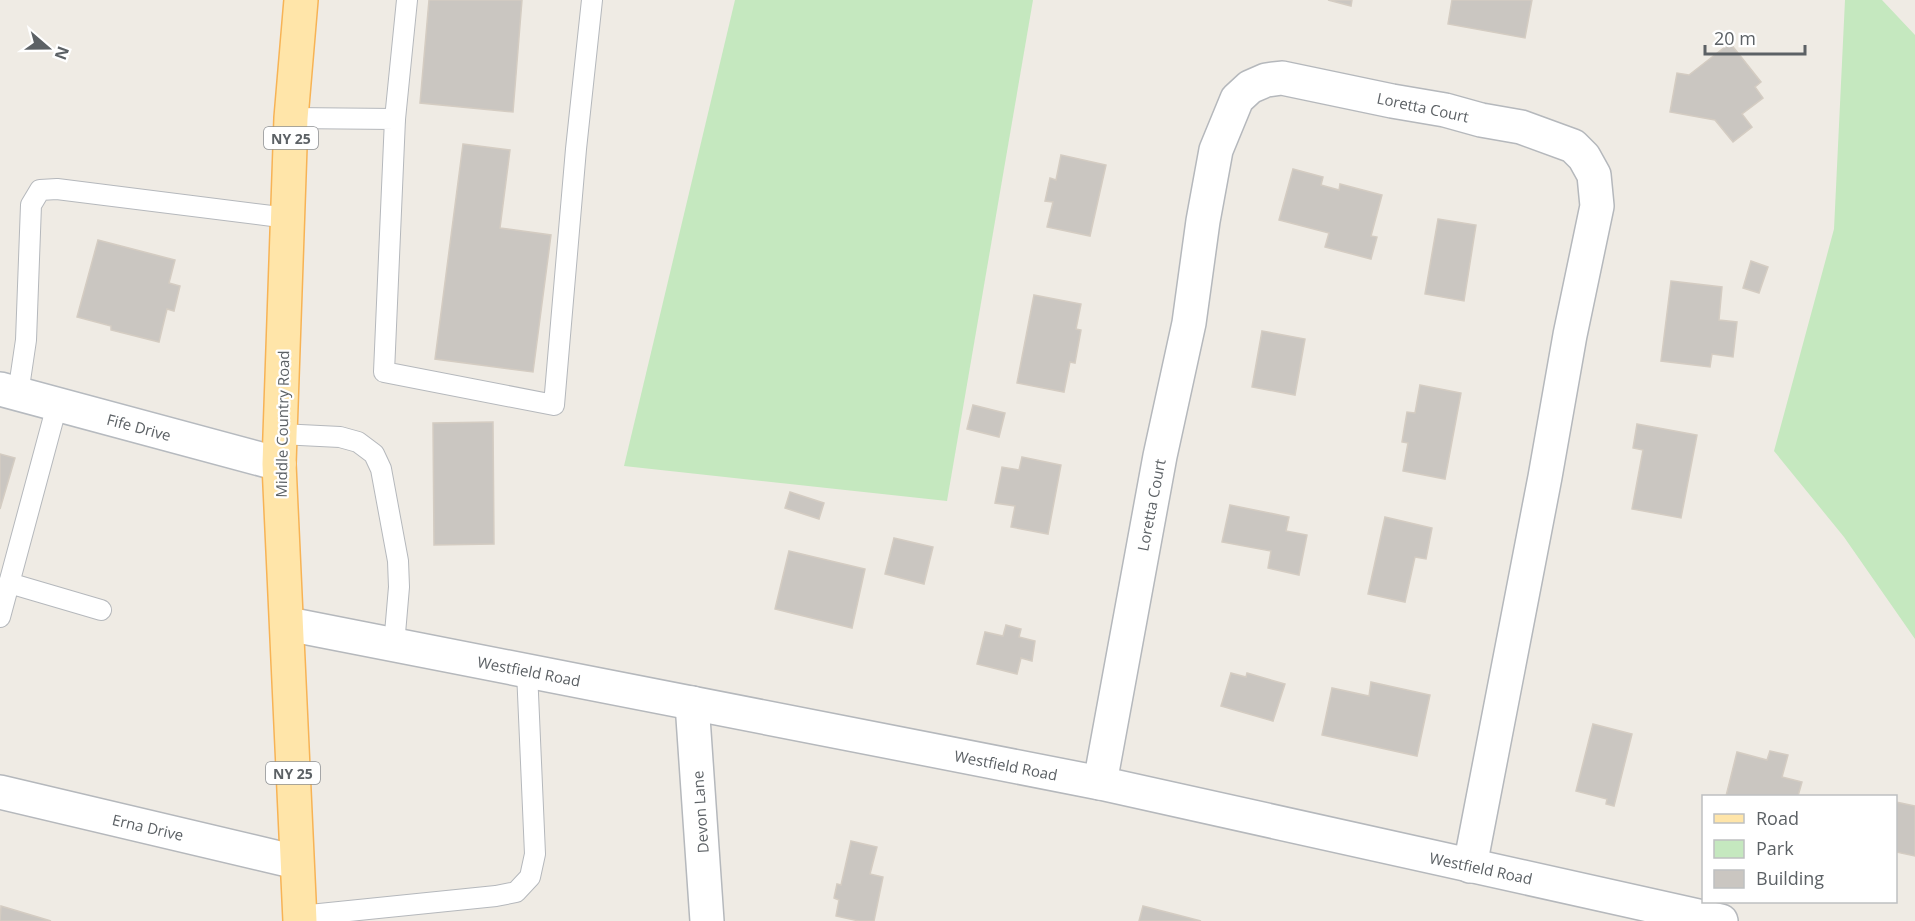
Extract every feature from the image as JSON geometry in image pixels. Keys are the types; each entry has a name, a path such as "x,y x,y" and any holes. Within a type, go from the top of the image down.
{"main road":[{"name":"Middle Country Road","path":"300,918 279,449 291,118 301,0"}],"street":[{"name":"Loretta Court","path":"1100,783 1160,456 1189,323 1203,221 1216,150 1236,99 1250,87 1266,80 1282,78 1521,127 1573,146 1584,157 1594,175 1597,206 1570,334 1543,488 1470,866"},
{"name":"Fife Drive","path":"9,392 57,405 279,449"},
{"name":"Westfield Road","path":"288,624 1100,783 1721,921"},
{"name":"Devon Lane","path":"692,703 707,921"},
{"name":"Erna Drive","path":"0,792 296,862"}],"lane":[{"path":"407,0 395,119 384,372 554,405 576,149 592,0"},
{"path":"291,118 395,119"},
{"path":"9,392 26,340 31,205 40,190 69,190 288,218"},
{"path":"0,617 57,405"},
{"path":"279,449 340,437 358,442 374,453 381,469 398,561 399,594 394,645"},
{"path":"9,583 101,610"},
{"path":"300,918 496,896 516,892 530,877 535,854 527,671"}],"green space":[{"path":"735,0 1033,0 947,501 624,466"},
{"path":"1845,0 1882,0 1915,35 1915,639 1844,537 1774,451 1834,229"}],"building":[{"path":"429,0 522,0 513,112 420,103"},
{"path":"1328,0 1352,0 1351,6"},
{"path":"1452,0 1532,0 1525,38 1448,24"},
{"path":"1730,43 1761,82 1755,87 1763,98 1742,114 1752,127 1733,142 1715,120 1670,112 1677,73 1689,75"},
{"path":"463,144 510,150 500,228 551,235 533,372 435,359"},
{"path":"1061,155 1106,165 1090,236 1047,227 1053,202 1045,201 1050,178 1056,180"},
{"path":"1293,169 1323,177 1321,185 1339,190 1340,184 1382,195 1371,236 1377,237 1371,259 1325,247 1329,233 1279,220"},
{"path":"1438,219 1476,225 1464,301 1425,294"},
{"path":"98,240 175,260 169,283 180,286 174,311 167,309 159,342 111,330 111,326 77,317"},
{"path":"1751,261 1768,267 1759,293 1743,288"},
{"path":"1671,281 1722,287 1719,320 1737,322 1733,357 1712,354 1710,367 1661,361"},
{"path":"1034,295 1081,304 1076,329 1081,330 1075,363 1070,362 1064,392 1017,383"},
{"path":"1262,331 1305,339 1295,395 1252,387"},
{"path":"1420,385 1461,393 1445,479 1403,471 1408,443 1402,442 1407,412 1415,413"},
{"path":"973,405 1005,413 999,437 967,429"},
{"path":"493,422 494,544 434,545 433,423"},
{"path":"1637,424 1697,435 1681,518 1632,509 1643,450 1633,448"},
{"path":"0,454 15,458 0,509"},
{"path":"1022,457 1061,465 1048,534 1011,527 1015,506 995,503 1002,467 1019,470"},
{"path":"790,492 824,503 819,519 785,508"},
{"path":"1230,505 1289,517 1286,531 1307,535 1299,575 1268,568 1271,551 1222,542"},
{"path":"1385,517 1432,528 1426,559 1415,557 1405,602 1368,594"},
{"path":"894,538 933,547 924,584 885,574"},
{"path":"789,551 865,569 852,628 775,609"},
{"path":"1006,625 1021,629 1019,637 1035,641 1032,661 1021,658 1017,674 977,664 985,632 1003,636"},
{"path":"1231,673 1246,677 1247,673 1285,684 1273,721 1221,706"},
{"path":"1371,682 1430,695 1417,756 1322,735 1332,688 1369,696"},
{"path":"1593,724 1632,734 1614,806 1606,804 1607,799 1576,791"},
{"path":"1770,751 1788,755 1782,777 1802,782 1798,795 1726,795 1737,752 1767,760"},
{"path":"1897,802 1915,806 1915,856 1897,852"},
{"path":"851,841 877,847 870,874 883,877 874,921 859,921 836,916 839,900 834,898 837,884 841,885"},
{"path":"1,906 51,921 0,921"},
{"path":"1143,906 1201,921 1139,921"}]}
